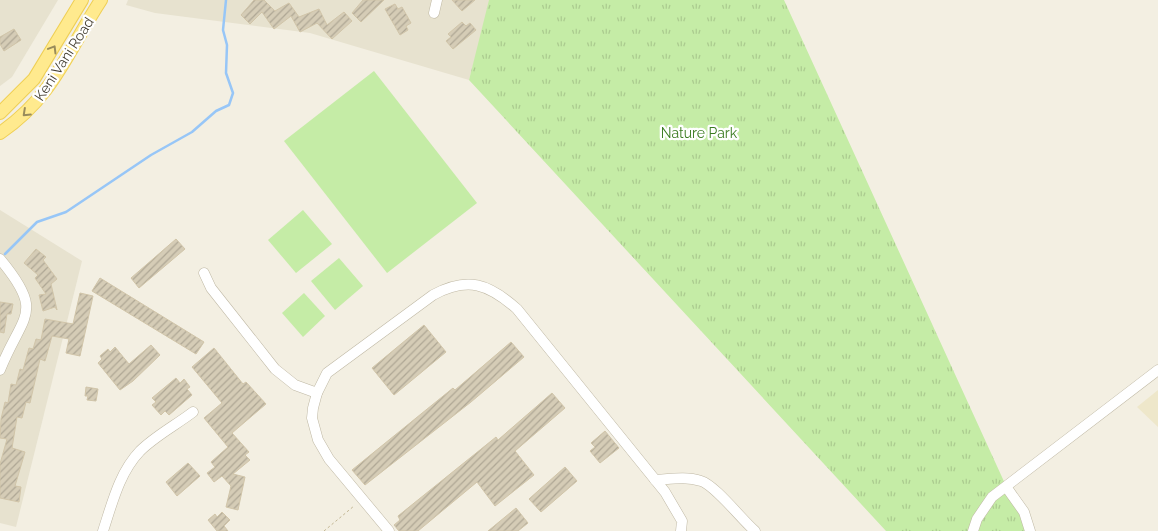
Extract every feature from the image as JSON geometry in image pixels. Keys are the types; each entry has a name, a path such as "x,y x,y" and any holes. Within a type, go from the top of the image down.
{"main road":[{"name":"Keni Vani Road","path":"0,113 34,79 82,0"},
{"name":"Keni Vani Road","path":"0,133 24,115 40,99 101,0"}],"street":[{"path":"434,13 437,0"},
{"path":"0,259 24,294 28,307 20,330 0,370"},
{"path":"204,273 219,299 275,369 295,385 317,393"},
{"path":"390,531 329,460 318,440 312,418 317,393 327,373 433,295 450,286 466,284 486,288 500,294 517,309 655,480 676,510 682,522 681,531"},
{"path":"973,531 978,519 992,498 1158,370"},
{"path":"103,531 114,495 125,473 140,451 193,412"},
{"path":"655,480 684,477 704,481 755,531"},
{"path":"1007,488 1024,512 1030,531"}],"path":[{"path":"324,531 362,499"}],"shaded area":[{"path":"0,0 58,0 12,77 0,86"},
{"path":"128,0 491,0 469,80 310,33 155,13 126,5"},
{"path":"0,210 82,261 16,527 0,523"},
{"path":"1158,390 1158,427 1137,407"}],"green space":[{"name":"Nature Park","path":"489,0 784,0 1007,488 1035,531 886,531 469,80"},
{"path":"374,71 477,203 387,273 284,141"},
{"path":"303,210 332,244 296,273 268,240"},
{"path":"339,258 363,286 335,310 311,281"},
{"path":"304,293 325,316 303,337 282,313"}],"building":[{"path":"254,0 264,0 275,11 289,3 299,17 319,9 327,25 344,12 352,21 332,39 317,23 300,32 291,16 274,29 262,12 250,24 241,15"},
{"path":"363,0 384,0 361,22 352,13"},
{"path":"452,0 475,0 462,11"},
{"path":"395,4 398,9 402,7 411,23 406,26 408,30 400,35 385,9"},
{"path":"462,22 466,26 470,23 476,30 453,49 446,41 451,37 448,34"},
{"path":"14,29 21,40 4,51 0,44 0,37"},
{"path":"176,239 185,249 139,288 131,278"},
{"path":"36,249 46,257 43,260 57,279 51,284 57,310 55,307 43,311 39,295 46,294 35,278 38,275 24,263"},
{"path":"100,278 204,342 196,354 92,291"},
{"path":"80,293 93,296 80,356 66,353 69,339 52,336 45,361 40,359 30,403 26,402 22,418 17,417 12,448 25,452 15,486 21,487 19,502 0,498 0,464 7,439 0,438 1,419 5,402 8,403 11,384 16,385 20,369 23,370 29,348 33,349 36,339 41,340 45,319 73,324"},
{"path":"0,302 13,304 11,314 7,314 4,333 0,332"},
{"path":"424,325 446,352 394,395 372,368"},
{"path":"511,342 524,357 471,402 365,485 352,470 453,388 455,390"},
{"path":"151,345 160,355 133,381 120,390 98,363 102,359 100,356 108,349 110,352 115,347 129,364"},
{"path":"214,348 243,384 246,382 266,404 232,433 249,452 245,455 250,460 233,474 245,477 238,510 226,507 231,486 222,476 214,482 207,473 215,467 211,462 228,447 204,418 222,403 192,367"},
{"path":"176,378 180,383 184,379 190,387 187,389 192,395 169,415 165,411 161,415 152,405 156,402 152,398"},
{"path":"86,387 98,389 96,401 87,400 88,396 85,396"},
{"path":"552,393 565,408 515,451 534,475 495,506 477,482 418,531 399,531 394,525 400,520 398,516 496,437 498,440"},
{"path":"605,431 619,448 600,463 590,451 595,447 591,443"},
{"path":"188,463 200,476 177,496 166,482"},
{"path":"565,467 577,481 541,512 529,499"},
{"path":"516,508 528,523 518,531 488,531"},
{"path":"222,512 230,520 224,526 228,531 217,531 208,520 215,514 217,517"}],"waterway":[{"path":"5,254 37,222 66,212 151,155 192,132 216,111 229,105 233,93 226,73 227,45 223,30 226,0"}]}
